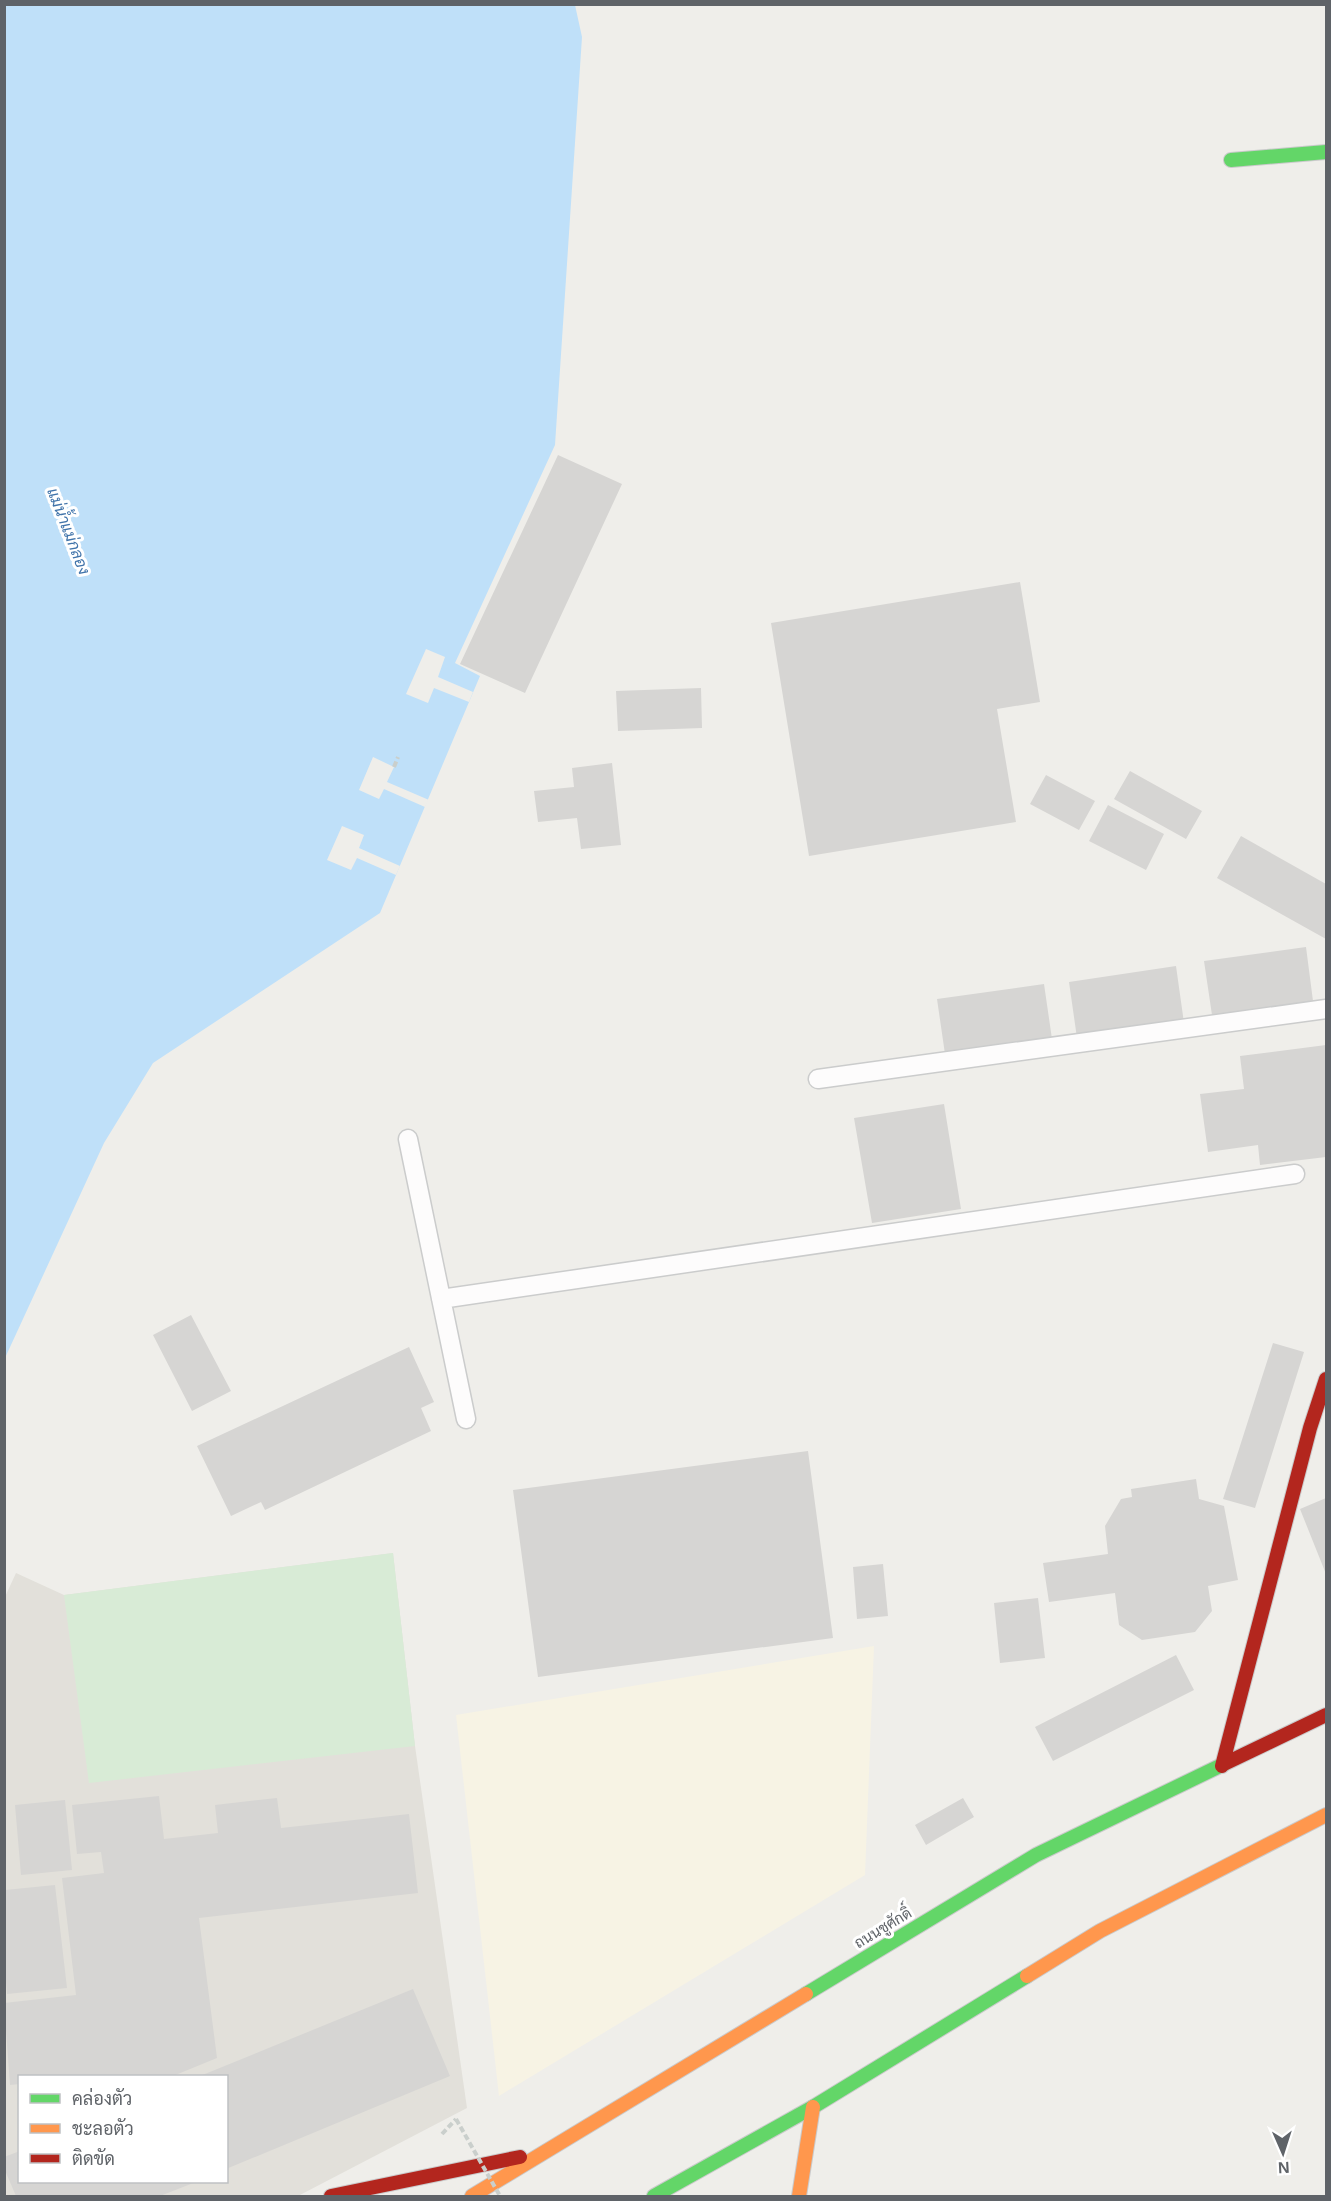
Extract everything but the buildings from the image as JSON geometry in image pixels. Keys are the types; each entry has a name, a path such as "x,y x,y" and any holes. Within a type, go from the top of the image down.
{"main road":[{"path":"1231,160 1326,152"},
{"path":"1222,1766 1310,1428 1326,1379"},
{"name":"ถนนชูศักดิ์","path":"472,2196 1036,1855 1326,1715"},
{"path":"654,2196 813,2107 1100,1931 1326,1815"},
{"path":"799,2196 813,2107"},
{"path":"331,2196 545,2152"}],"lane":[{"path":"818,1079 1326,1009"},
{"path":"408,1139 466,1419"},
{"path":"441,1299 1295,1174"}],"path":[{"path":"394,767 398,757"},
{"path":"456,2119 500,2196"}],"shaded area":[{"path":"393,1553 415,1746 467,2108 298,2196 5,2196 4,1599 16,1573 64,1595"},
{"path":"874,1646 865,1875 499,2096 456,1715"}],"green space":[{"path":"393,1553 415,1746 89,1783 64,1595"}],"water":[{"name":"แม่น้ำแม่กลอง","path":"5,5 575,5 582,37 555,445 455,663 480,676 380,913 153,1063 104,1143 5,1358"}],"pier":[{"path":"426,649 445,657 438,677 473,692 469,702 434,688 428,703 406,694"},
{"path":"373,757 394,767 387,782 429,800 425,807 384,789 379,799 359,790"},
{"path":"342,826 364,835 359,848 400,866 396,875 357,858 351,870 327,860"}],"traffic: fast":[{"path":"1231,160 1326,152"},
{"path":"806,1994 1036,1855 1224,1764"},
{"path":"654,2196 813,2107 1027,1976"}],"traffic: slow":[{"path":"1027,1976 1100,1931 1326,1815"},
{"path":"472,2196 806,1994"},
{"path":"799,2196 813,2107"}],"traffic: jam":[{"path":"1222,1766 1310,1428 1326,1379"},
{"path":"1224,1764 1326,1715"},
{"path":"331,2196 520,2157"}]}
